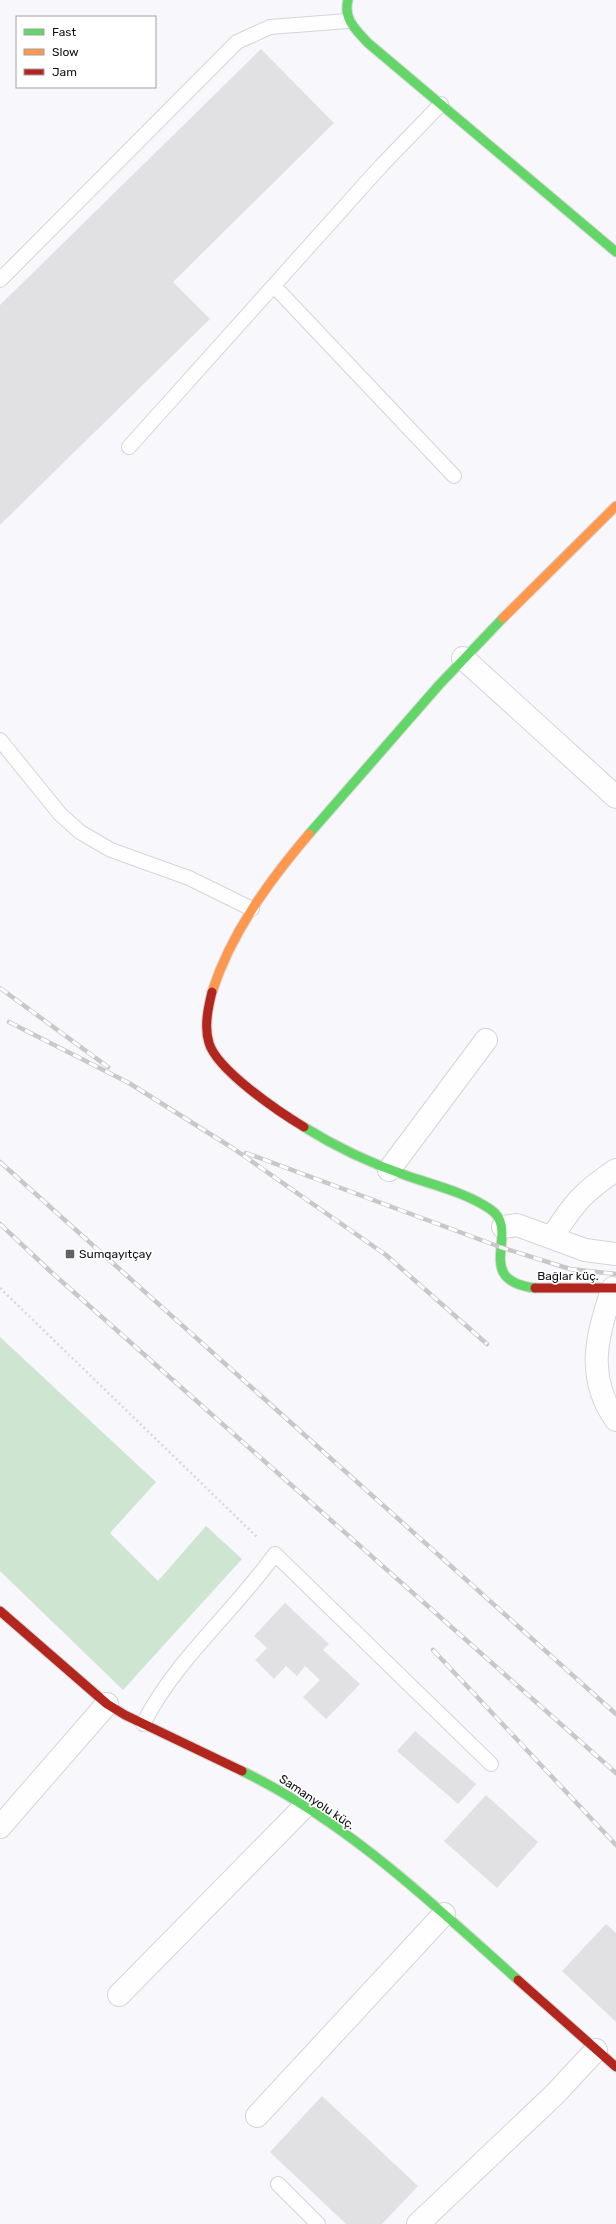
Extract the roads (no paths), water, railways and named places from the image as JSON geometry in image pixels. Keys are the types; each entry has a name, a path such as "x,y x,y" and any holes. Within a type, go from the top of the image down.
{"street":[{"path":"348,0 345,7 348,21 368,43 616,252"},
{"path":"616,506 464,658 295,851 252,909 232,944 218,976 207,1021 208,1041 217,1059 254,1093 310,1131 348,1152 389,1170 464,1197 489,1209 497,1215 502,1237 517,1225 585,1250 616,1254"},
{"path":"464,658 616,797"},
{"path":"389,1170 486,1040"},
{"path":"552,1237 572,1205 589,1188 616,1170"},
{"name":"Bağlar küç.","path":"502,1237 499,1258 501,1267 514,1283 532,1288 614,1288"},
{"path":"614,1288 597,1338 596,1370 600,1388 616,1420"},
{"name":"Samanyolu küç.","path":"0,1611 107,1704 143,1724 265,1782 305,1806 362,1848 444,1914 616,2067"},
{"path":"0,1827 107,1704"},
{"path":"119,1995 305,1806"},
{"path":"257,2116 444,1914"},
{"path":"418,2224 545,2104 596,2050"}],"lane":[{"path":"0,280 237,42 270,27 348,21"},
{"path":"129,447 381,166 441,104"},
{"path":"274,286 454,476"},
{"path":"0,740 60,814 80,832 111,850 189,878 252,909"},
{"path":"143,1724 166,1684 211,1628 258,1578 275,1554 491,1764"},
{"path":"278,2184 318,2224"}],"railway":[{"path":"0,988 108,1067"},
{"path":"9,1022 129,1083 234,1149 386,1255 487,1344"},
{"path":"246,1153 500,1247 570,1269 616,1274"},
{"path":"0,1162 616,1714"},
{"path":"0,1224 50,1271 616,1773"},
{"path":"433,1650 616,1845"}],"place":[{"name":"Sumqayıtçay","path":"70,1254"}]}
